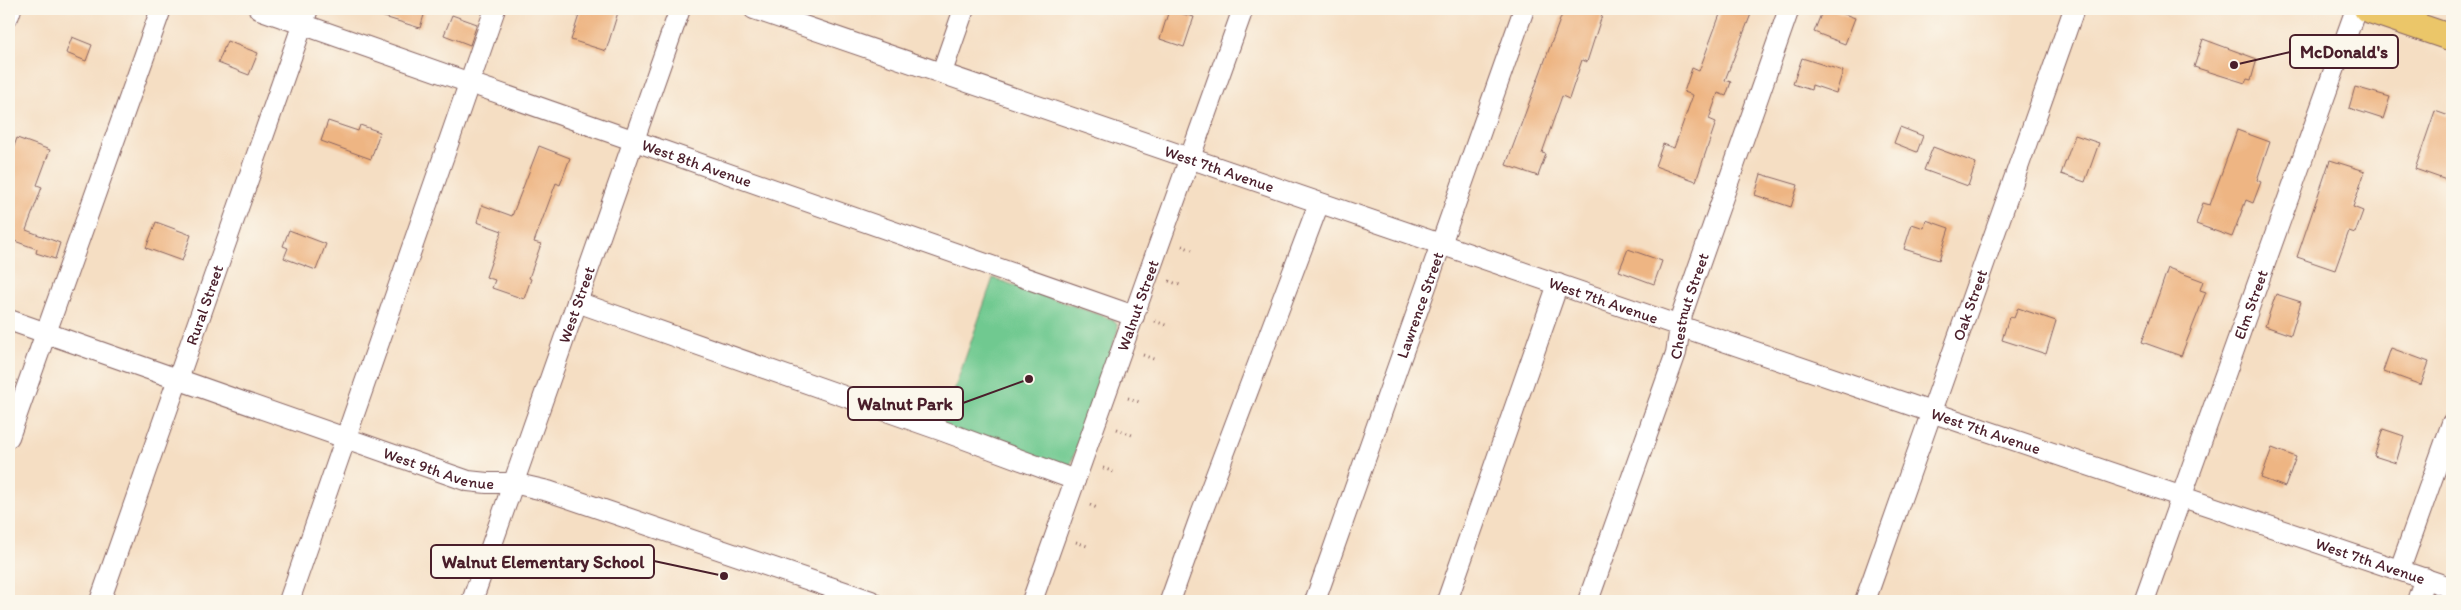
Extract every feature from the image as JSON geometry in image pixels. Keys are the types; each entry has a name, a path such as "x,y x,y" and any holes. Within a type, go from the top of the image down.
{"main road":[{"path":"2367,9 2452,38"}],"street":[{"path":"9,16 11,9"},
{"path":"9,438 161,9"},
{"name":"West 8th Avenue","path":"259,9 305,16 469,82 1134,316"},
{"path":"289,601 495,9"},
{"name":"West Street","path":"472,601 680,9"},
{"name":"West 7th Avenue","path":"754,9 1931,412 2452,588"},
{"path":"942,72 964,9"},
{"name":"Walnut Street","path":"1032,601 1243,9"},
{"name":"Lawrence Street","path":"1314,601 1524,9"},
{"name":"Chestnut Street","path":"1588,601 1676,353 1680,326 1790,9"},
{"name":"Oak Street","path":"1865,601 2074,9"},
{"name":"Elm Street","path":"2144,601 2356,9"},
{"name":"Rural Street","path":"100,601 305,16"},
{"path":"1170,601 1319,203"},
{"path":"1447,601 1558,284"},
{"path":"577,302 943,431 1075,480"},
{"name":"West 9th Avenue","path":"9,320 468,481 513,483 548,490 871,601"},
{"path":"2400,569 2452,423"},
{"path":"2417,601 2425,578"}],"path":[{"path":"1182,246 1192,250"},
{"path":"1169,281 1180,285"},
{"path":"1155,321 1168,326"},
{"path":"1143,355 1156,360"},
{"path":"1128,398 1142,403"},
{"path":"1117,429 1132,435"},
{"path":"1103,468 1114,472"},
{"path":"1090,505 1097,508"},
{"path":"1076,542 1087,546"}],"green space":[{"path":"993,278 1112,319 1117,324 1118,330 1068,472 941,428"}],"building":[{"path":"369,9 416,9 425,12 420,28 368,12"},
{"path":"581,9 619,9 606,51 571,40"},
{"path":"1564,9 1604,9 1587,62 1582,60 1569,99 1562,96 1542,153 1546,154 1538,176 1506,165"},
{"path":"1722,9 1753,9 1725,80 1731,82 1726,96 1718,93 1709,119 1716,122 1696,181 1655,166 1663,144 1674,148 1693,95 1684,92 1692,68 1699,71"},
{"path":"1823,9 1831,9 1855,18 1845,44 1814,32"},
{"path":"1169,10 1194,17 1184,47 1160,39"},
{"path":"452,15 477,24 470,45 444,35"},
{"path":"72,37 92,45 86,61 66,53"},
{"path":"2203,39 2257,59 2251,80 2247,79 2245,83 2194,67"},
{"path":"227,41 258,53 249,75 218,63"},
{"path":"1802,58 1843,71 1836,93 1812,85 1811,90 1793,84"},
{"path":"2355,87 2390,97 2383,119 2349,108"},
{"path":"2435,111 2452,117 2452,182 2415,169"},
{"path":"328,121 358,131 360,125 380,132 371,159 321,141"},
{"path":"1900,127 1923,136 1917,152 1894,143"},
{"path":"2237,130 2270,142 2257,180 2261,182 2253,203 2246,200 2232,237 2196,224 2203,203 2210,205"},
{"path":"2075,135 2099,143 2085,182 2061,174"},
{"path":"17,138 50,150 37,185 42,187 26,230 60,243 55,259 36,253 37,249 9,239 9,160"},
{"path":"539,146 570,158 560,185 556,183 534,242 541,244 524,299 492,288 495,280 486,277 502,231 477,222 482,205 512,216"},
{"path":"1933,147 1976,163 1968,186 1924,170"},
{"path":"2330,160 2365,171 2353,207 2363,211 2355,233 2349,231 2335,270 2297,257"},
{"path":"1761,174 1798,185 1791,207 1755,195"},
{"path":"1926,220 1949,228 1939,260 1904,249 1912,224 1924,228"},
{"path":"156,222 191,235 182,261 146,248"},
{"path":"289,230 326,244 316,270 284,258 288,248 283,246"},
{"path":"1628,249 1662,261 1654,284 1619,271"},
{"path":"2168,268 2203,281 2200,290 2206,292 2181,356 2142,342"},
{"path":"2276,294 2301,302 2291,335 2265,326"},
{"path":"2018,308 2056,321 2046,354 2002,340 2009,317 2014,318"},
{"path":"2391,348 2429,362 2421,385 2383,371"},
{"path":"2383,429 2404,436 2396,463 2374,456"},
{"path":"2272,448 2296,457 2285,487 2261,478"}],"place":[{"name":"McDonald's","path":"2234,65"},
{"name":"Walnut Park","path":"1029,379"},
{"name":"Walnut Elementary School","path":"724,576"}]}
